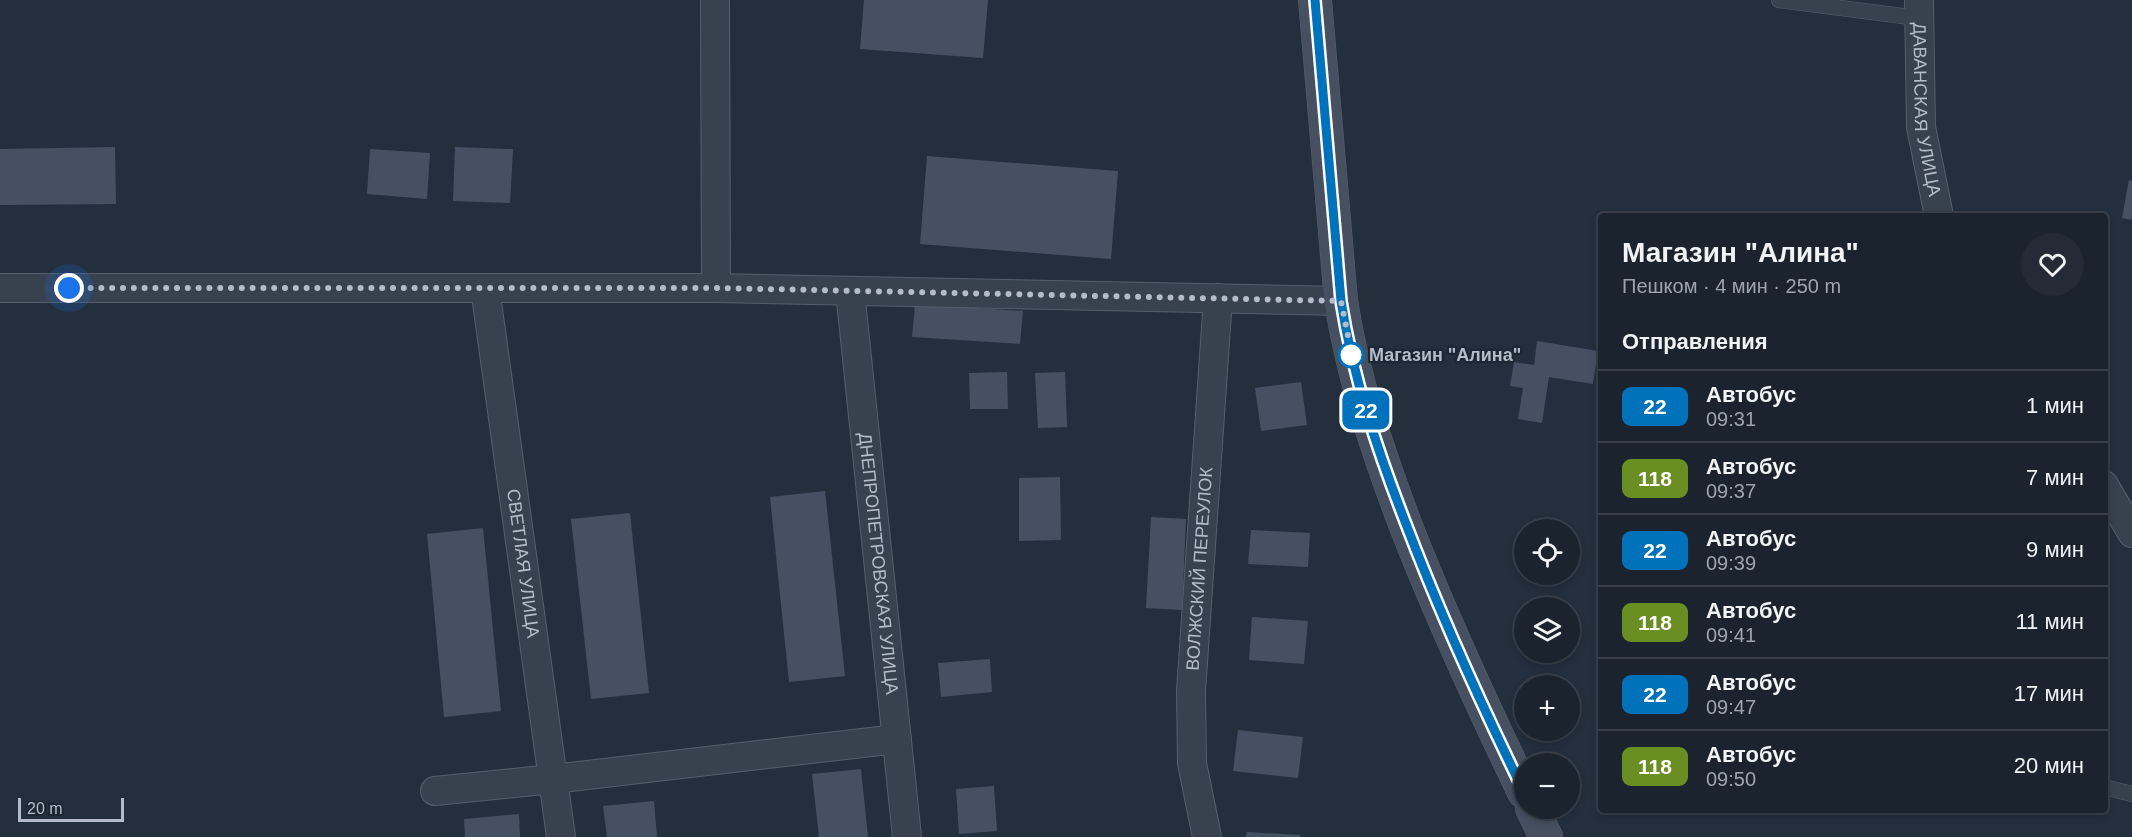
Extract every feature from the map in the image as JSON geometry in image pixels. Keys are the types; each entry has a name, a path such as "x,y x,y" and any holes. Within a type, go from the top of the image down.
{"street":[{"path":"715,0 716,288"},
{"path":"1315,0 1341,301 1347,341 1388,478 1432,593 1479,700 1514,772"},
{"name":"ДАВАНСКАЯ УЛИЦА","path":"1919,9 1921,127 1938,213"},
{"path":"0,288 716,288 1341,301"},
{"name":"СВЕТЛАЯ УЛИЦА","path":"485,288 561,837"},
{"name":"ДНЕПРОПЕТРОВСКАЯ УЛИЦА","path":"850,291 907,837"},
{"name":"ВОЛЖСКИЙ ПЕРЕУЛОК","path":"1207,837 1192,763 1191,691 1218,298"},
{"path":"2108,492 2132,533"},
{"path":"435,791 897,739"},
{"path":"1537,819 1546,837"}],"lane":[{"path":"1779,0 1919,9"},
{"path":"2108,788 2132,794"}],"building":[{"path":"864,0 988,0 983,58 860,49"},
{"path":"115,147 116,204 0,205 0,149"},
{"path":"455,147 513,149 510,203 453,201"},
{"path":"370,149 430,153 427,199 367,194"},
{"path":"927,156 1118,171 1111,259 920,244"},
{"path":"2129,180 2132,181 2132,220 2122,218"},
{"path":"915,304 1023,311 1020,344 912,337"},
{"path":"1537,341 1598,351 1593,384 1549,377 1542,423 1518,419 1523,388 1510,386 1514,362 1534,365"},
{"path":"1007,372 1008,409 970,409 969,373"},
{"path":"1065,372 1067,427 1038,428 1035,373"},
{"path":"1301,382 1307,425 1261,431 1255,388"},
{"path":"1060,477 1061,540 1019,541 1019,478"},
{"path":"825,491 845,676 789,682 770,497"},
{"path":"630,513 649,693 591,699 571,519"},
{"path":"1151,517 1186,519 1182,610 1146,608"},
{"path":"483,528 501,711 444,717 427,534"},
{"path":"1251,530 1310,533 1308,567 1248,564"},
{"path":"1252,617 1308,621 1304,664 1249,660"},
{"path":"990,659 992,692 941,697 938,663"},
{"path":"1238,730 1303,737 1298,778 1233,771"},
{"path":"861,769 868,837 819,837 812,774"},
{"path":"994,786 997,831 959,834 956,789"},
{"path":"654,801 657,837 607,837 603,806"},
{"path":"519,814 520,837 465,837 464,819"},
{"path":"1247,832 1300,835 1300,837 1246,837"}],"bus line":[{"name":"22","path":"1315,0 1341,301 1347,341 1388,478 1432,593 1479,700 1514,772"}],"place":[{"name":"Магазин \"Алина\"","path":"1351,355"}],"route":[{"path":"69,288 716,288 1341,301 1347,341 1353,361 1351,355"}]}
